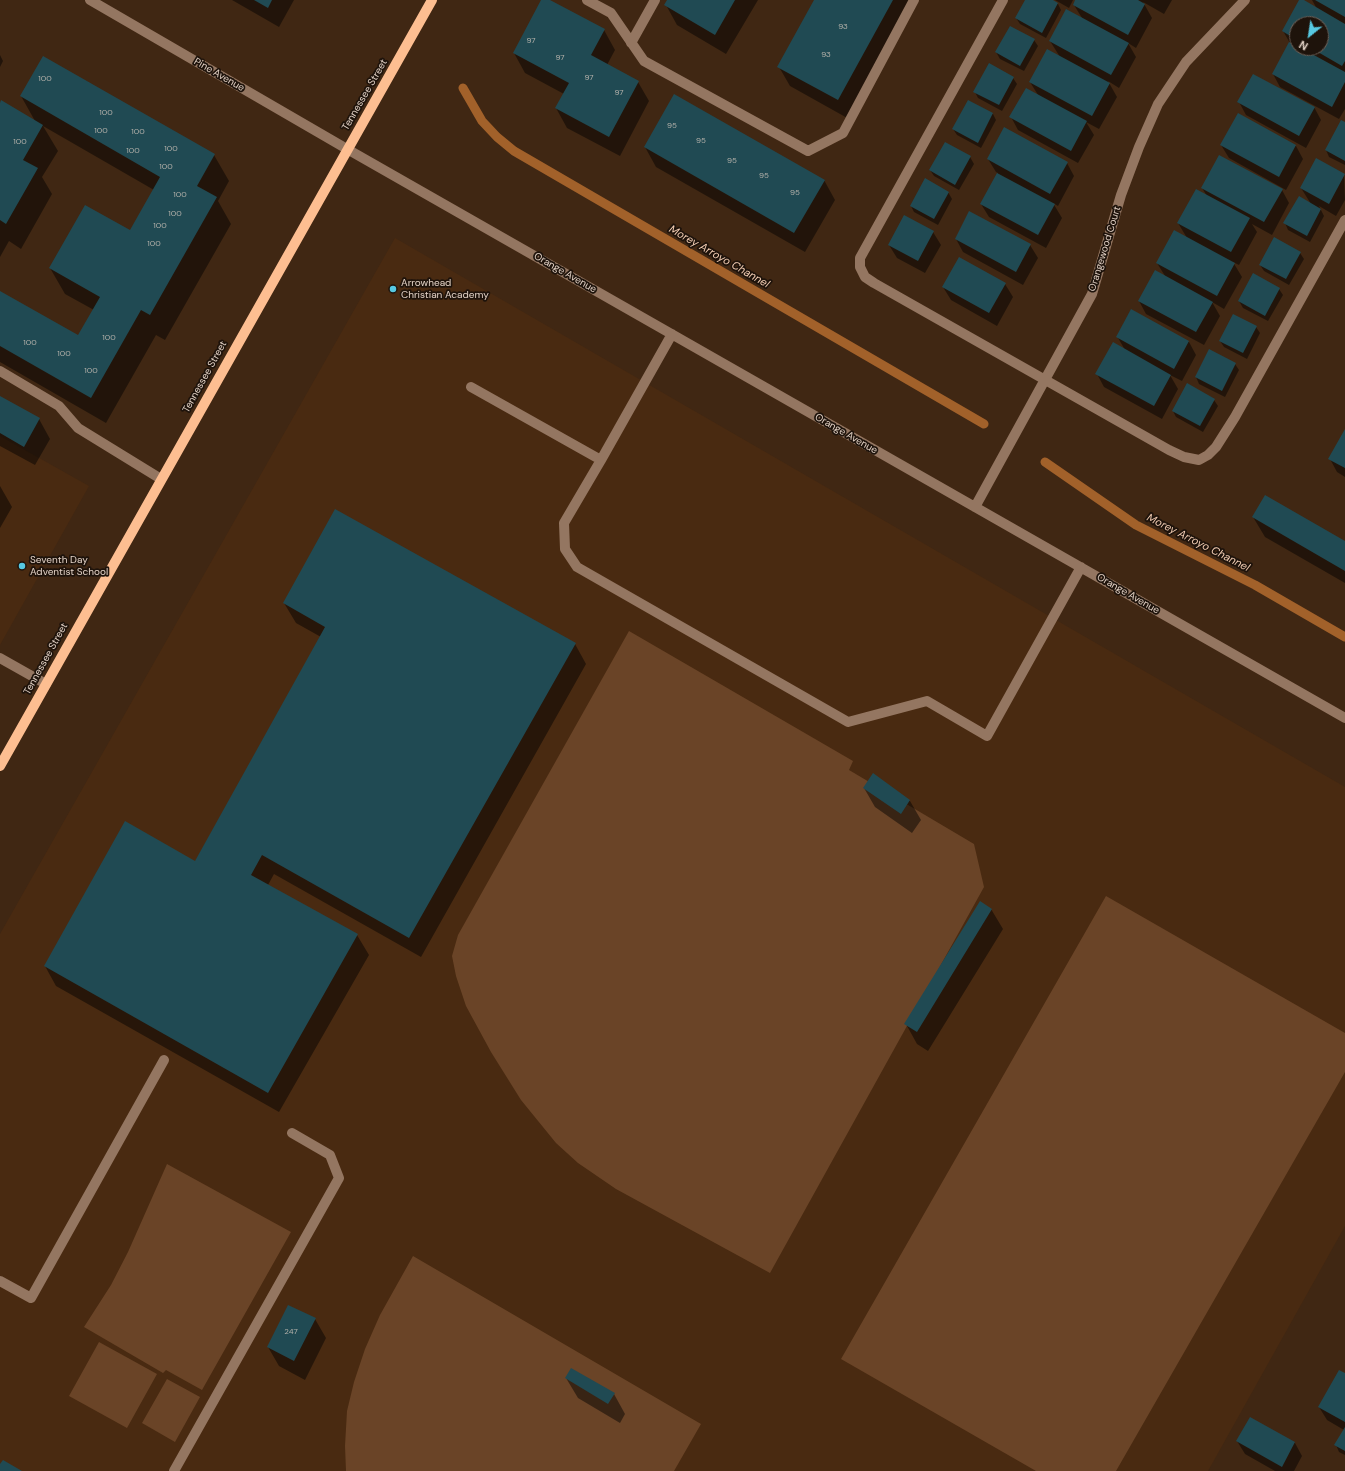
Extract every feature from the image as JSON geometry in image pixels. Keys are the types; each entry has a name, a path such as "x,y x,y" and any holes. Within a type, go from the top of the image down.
{"main road":[{"name":"Tennessee Street","path":"0,766 432,0"}],"street":[{"name":"Pine Avenue","path":"90,0 347,149"},
{"path":"587,0 611,13 644,62 808,151 843,133 914,0"},
{"path":"631,43 655,0"},
{"path":"1003,0 860,258 860,267 865,278 874,284 1184,457 1199,460 1208,455 1216,447 1235,417 1345,220"},
{"name":"Orangewood Court","path":"975,507 1092,294 1121,195 1139,147 1158,104 1186,62 1245,0"},
{"name":"Orange Avenue","path":"347,149 1345,718"},
{"path":"672,334 564,523 565,549 577,567 848,722 927,701 987,736 1081,567"},
{"path":"0,371 59,406 78,428 161,479"},
{"path":"471,387 601,460"},
{"path":"0,658 46,684"},
{"path":"0,1280 31,1298 164,1060"},
{"path":"174,1471 339,1178 330,1155 292,1133"}],"shaded area":[{"path":"395,238 1345,787 1345,1226 1208,1471 0,1471 0,934"},
{"name":"Seventh Day Adventist School","path":"0,436 89,486 0,645"},
{"path":"629,631 853,761 849,770 974,844 984,887 770,1273 616,1189 578,1163 556,1143 521,1100 491,1052 466,1006 456,976 452,956 458,935"},
{"path":"1106,896 1345,1033 1345,1072 1116,1471 1036,1471 841,1359"},
{"path":"167,1164 291,1232 202,1390 166,1370 163,1373 84,1327 111,1285 128,1252"},
{"path":"413,1256 701,1424 674,1471 346,1471 345,1446 347,1411 354,1382 365,1349 380,1315"},
{"path":"99,1342 157,1374 127,1428 69,1396"},
{"path":"167,1379 200,1397 175,1442 142,1423"}],"building":[{"path":"254,0 272,0 268,8"},
{"path":"541,0 550,0 605,29 591,55 639,81 609,137 555,108 569,83 513,53"},
{"path":"667,0 735,0 715,35 664,5"},
{"path":"814,0 893,0 838,100 777,67"},
{"path":"1025,0 1053,0 1058,3 1042,33 1015,18"},
{"path":"1075,0 1138,0 1145,4 1128,35 1073,5"},
{"path":"1299,0 1304,0 1345,24 1345,61 1342,66 1325,56 1329,56 1329,16 1290,16"},
{"path":"1315,0 1345,0 1345,17"},
{"path":"1066,9 1129,43 1111,75 1049,41"},
{"path":"1289,18 1289,35 1282,31"},
{"path":"1010,26 1035,39 1020,66 995,52"},
{"path":"1289,42 1289,56 1316,56 1345,72 1345,82 1332,107 1272,74"},
{"path":"1047,49 1110,83 1092,116 1029,82"},
{"path":"43,56 215,154 197,186 217,197 150,315 141,310 91,398 0,346 0,291 78,335 100,297 49,268 85,205 130,230 160,177 20,96"},
{"path":"989,63 1014,77 999,105 973,92"},
{"path":"1253,74 1315,107 1299,136 1237,102"},
{"path":"1026,88 1087,121 1071,151 1009,117"},
{"path":"674,94 825,180 794,233 644,147"},
{"path":"1,100 43,125 23,160 38,168 6,224 0,220"},
{"path":"968,100 993,113 978,143 952,129"},
{"path":"1238,113 1296,145 1279,177 1220,145"},
{"path":"1341,120 1345,122 1345,161 1325,150"},
{"path":"1004,127 1068,162 1050,194 987,159"},
{"path":"945,142 971,156 955,185 929,170"},
{"path":"1219,155 1283,189 1264,222 1201,188"},
{"path":"1316,158 1345,174 1329,204 1300,188"},
{"path":"997,173 1055,204 1038,235 980,204"},
{"path":"925,178 949,192 934,219 910,206"},
{"path":"1196,189 1250,218 1231,252 1177,223"},
{"path":"1299,196 1321,209 1307,236 1283,223"},
{"path":"969,211 1031,244 1016,272 955,239"},
{"path":"904,215 934,231 918,261 888,245"},
{"path":"1174,230 1235,263 1217,296 1156,263"},
{"path":"1274,237 1301,252 1286,279 1259,265"},
{"path":"959,257 1006,283 989,313 942,287"},
{"path":"1155,270 1213,302 1196,332 1138,301"},
{"path":"1253,273 1280,288 1265,316 1238,301"},
{"path":"1131,309 1189,341 1174,369 1116,337"},
{"path":"1233,314 1257,326 1243,353 1219,341"},
{"path":"1113,342 1171,375 1154,406 1095,374"},
{"path":"1209,349 1236,363 1222,391 1195,377"},
{"path":"1187,383 1215,399 1200,426 1172,411"},
{"path":"0,396 40,418 24,447 0,433"},
{"path":"1345,429 1345,468 1328,459"},
{"path":"1265,495 1345,541 1345,571 1252,517"},
{"path":"335,509 576,643 409,938 262,855 251,875 358,934 268,1093 44,966 125,821 195,861 325,627 283,603"},
{"path":"873,773 910,800 901,814 863,788"},
{"path":"980,901 992,909 917,1032 904,1024"},
{"path":"288,1305 316,1318 294,1361 267,1347"},
{"path":"571,1368 615,1393 608,1404 565,1378"},
{"path":"1339,1370 1345,1373 1345,1422 1318,1407"},
{"path":"1250,1417 1295,1442 1282,1467 1236,1441"},
{"path":"1345,1427 1345,1451 1334,1445"},
{"path":"3,1460 22,1471 0,1471 0,1464"}],"waterway":[{"name":"Morey Arroyo Channel","path":"463,88 482,121 497,137 514,151 984,424"},
{"name":"Morey Arroyo Channel","path":"1045,462 1136,525 1255,585 1345,637"}],"place":[{"name":"Arrowhead Christian Academy","path":"393,289"},
{"name":"Seventh Day Adventist School","path":"22,566"}]}
